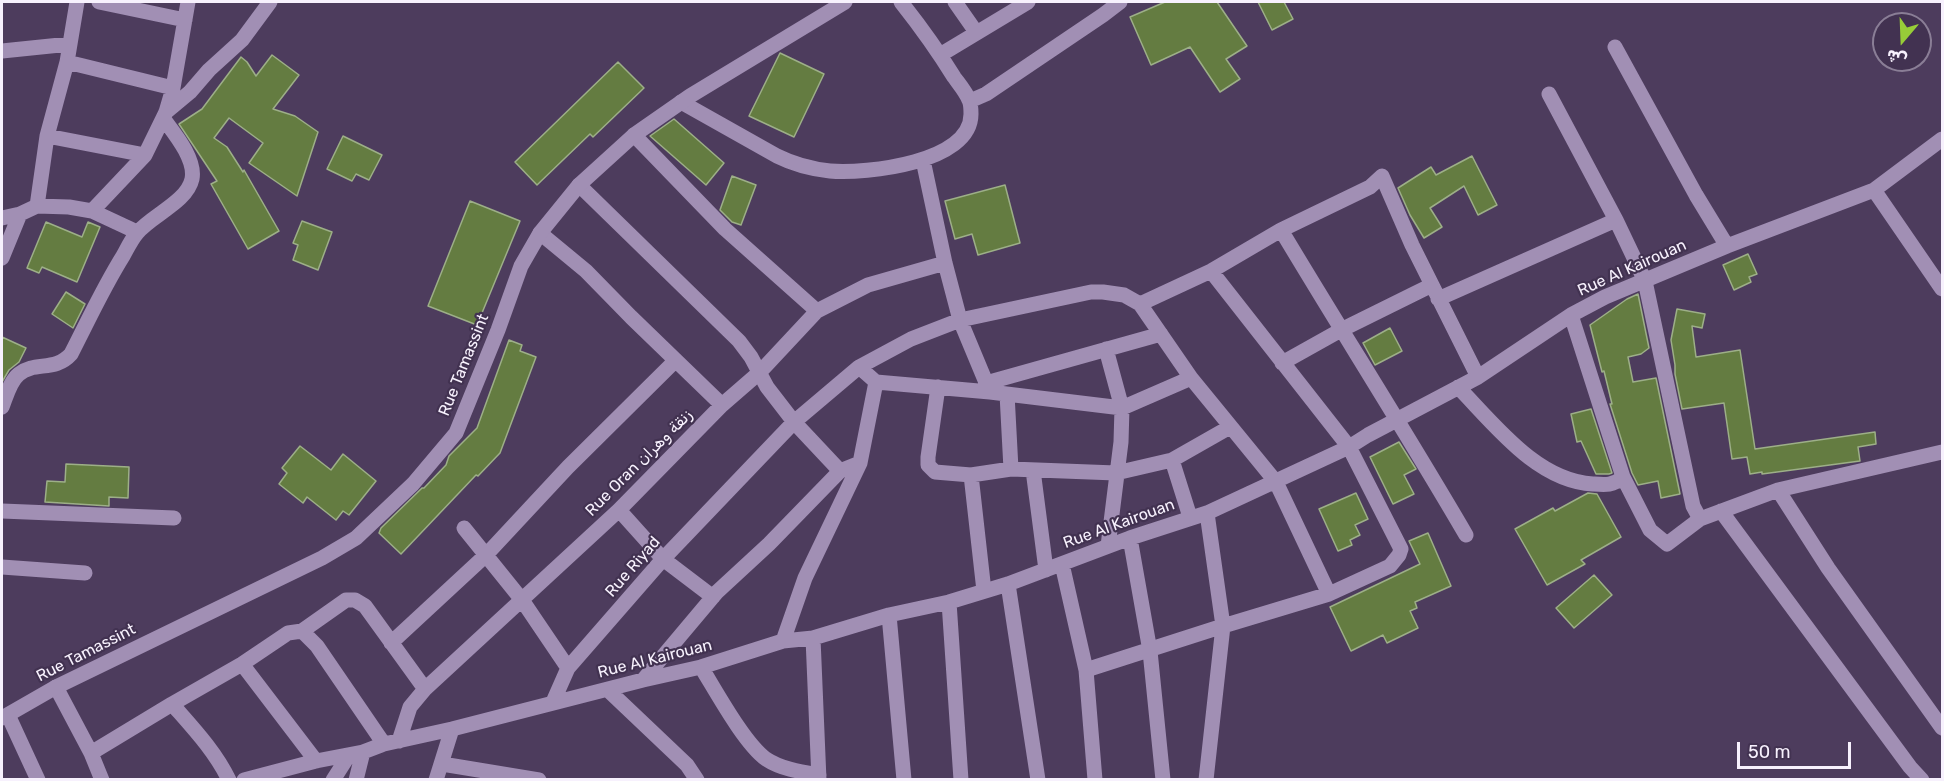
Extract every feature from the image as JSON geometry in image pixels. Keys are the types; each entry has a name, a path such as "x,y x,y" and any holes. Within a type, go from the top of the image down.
{"street":[{"path":"37,206 47,136 67,62 76,2"},
{"path":"99,2 185,20"},
{"path":"92,211 144,155 165,115 173,88 188,2"},
{"path":"165,115 242,40 270,2"},
{"name":"Rue Tamassint","path":"4,716 56,687 322,558 356,538 412,484 456,433 521,266 540,234 579,185 634,135 681,102 844,2"},
{"path":"681,102 790,163 812,168 832,171 898,166 934,156 964,137 970,126 970,101 940,54 901,2"},
{"path":"955,2 976,32"},
{"path":"940,54 1028,2"},
{"path":"1094,2 1103,15"},
{"path":"970,101 986,94 1120,2"},
{"path":"2,51 70,44"},
{"path":"1615,47 1696,195 1727,246"},
{"path":"67,62 173,88"},
{"path":"1549,94 1616,220 1645,281 1693,507 1700,519"},
{"path":"2,406 17,375 26,369 65,362 112,273 137,232 176,201 189,186 192,176 191,165 183,145 165,115"},
{"path":"634,135 725,229 817,312"},
{"path":"47,136 144,155"},
{"name":"Rue Al Kairouan","path":"244,780 553,702 701,668 783,641 813,638 889,615 949,602 1008,584 1130,538 1206,513 1349,447 1478,377 1571,315 1605,297 1727,246 1874,190 1942,139"},
{"path":"923,160 960,320 988,387 1007,394 1122,408 1191,378"},
{"path":"1329,594 1276,482 1191,378 1140,304 1211,271 1281,230 1370,187 1382,176 1412,245 1478,377"},
{"path":"579,185 739,341 751,357 767,387 794,422 840,471"},
{"path":"1874,190 1942,289"},
{"path":"2,218 20,214 37,206 69,207 92,211 137,232"},
{"path":"2,258 20,214"},
{"path":"1282,363 1341,330 1616,220"},
{"path":"1281,230 1398,419 1466,535"},
{"path":"540,234 586,270 675,361 722,405"},
{"name":"Rue Oran زنقة وهران","path":"392,742 410,706 425,689 619,510 722,405 760,372 817,312 868,285 945,263"},
{"path":"1086,670 1329,594 1390,566 1401,549 1349,447 1211,271"},
{"name":"Rue Riyad","path":"553,702 568,668 663,559 794,422 859,367 911,339 960,320 1091,292 1124,295 1140,304"},
{"path":"1571,315 1623,477 1650,530 1667,544 1700,519 1778,490 1942,452"},
{"path":"859,367 876,382 938,387 988,387 1161,334"},
{"path":"1106,349 1122,408 1108,546"},
{"path":"392,643 486,555 568,467 675,361"},
{"path":"783,641 805,578 860,463 876,382"},
{"path":"938,387 928,457 928,465 935,472 971,475 1011,469 1116,473 1172,460 1230,427"},
{"path":"1458,387 1531,460 1555,474 1584,484 1608,485 1623,477"},
{"path":"1007,394 1011,469"},
{"path":"1172,460 1190,517"},
{"path":"643,680 713,597 769,544 840,471 860,463"},
{"path":"1033,470 1046,570"},
{"path":"971,475 984,591"},
{"path":"1778,490 1828,568 1942,728"},
{"path":"619,510 663,559 713,597"},
{"path":"2,511 174,518"},
{"path":"1721,511 1910,767 1922,780"},
{"path":"1206,513 1223,626 1206,780"},
{"path":"464,528 522,600 568,668"},
{"path":"1130,538 1150,651 1163,780"},
{"path":"1062,564 1086,670 1095,780"},
{"path":"2,567 85,573"},
{"path":"1008,584 1038,780"},
{"path":"91,753 242,664 288,633 302,631 346,600 355,600 365,606 425,689"},
{"path":"949,602 961,780"},
{"path":"889,615 904,780"},
{"path":"302,631 317,646 392,742"},
{"path":"701,668 746,738 765,758 786,768 819,777 813,638"},
{"path":"242,664 316,761"},
{"path":"56,687 91,753 102,780"},
{"path":"608,690 687,765 697,780"},
{"path":"172,704 221,763 229,780"},
{"path":"4,716 39,780"},
{"path":"436,780 452,729"},
{"path":"333,780 356,753"},
{"path":"356,753 356,780"},
{"path":"442,764 539,780"}],"building":[{"path":"1165,2 1217,2 1247,46 1226,59 1240,79 1220,92 1190,47 1151,65 1130,17"},
{"path":"1258,2 1284,2 1293,19 1272,30"},
{"path":"780,53 824,74 794,137 749,116"},
{"path":"272,55 299,75 273,109 295,116 318,132 297,196 249,163 263,143 229,118 214,138 227,147 243,172 244,170 279,231 248,249 211,184 217,181 179,124 202,109 241,57 256,76"},
{"path":"618,62 644,88 593,137 590,134 537,185 515,162"},
{"path":"674,119 724,163 706,185 650,136"},
{"path":"343,136 382,155 369,180 356,174 352,181 327,169"},
{"path":"1472,156 1497,205 1478,215 1464,186 1430,208 1442,227 1424,238 1410,215 1398,188 1431,167 1436,175"},
{"path":"732,176 756,185 741,225 732,222 720,210"},
{"path":"1005,185 1020,243 978,255 972,234 955,239 945,201"},
{"path":"470,201 520,221 477,325 428,306"},
{"path":"302,221 332,232 318,270 293,260 298,245 293,243"},
{"path":"46,222 82,237 88,222 100,227 77,282 42,267 39,273 27,268"},
{"path":"1748,254 1757,274 1749,277 1751,282 1734,290 1723,265"},
{"path":"66,292 85,304 73,328 52,314"},
{"path":"1638,294 1649,348 1641,354 1628,357 1633,382 1656,378 1680,494 1661,498 1658,481 1638,485 1632,473 1610,404 1612,404 1604,371 1602,372 1590,325"},
{"path":"1677,309 1705,314 1702,328 1692,326 1696,357 1740,350 1755,449 1875,432 1876,444 1858,447 1860,461 1750,474 1747,457 1732,459 1724,403 1682,409 1671,340"},
{"path":"1390,328 1402,351 1375,365 1363,343"},
{"path":"2,337 26,348 19,362 9,370 2,382"},
{"path":"509,340 522,345 520,351 536,357 500,453 401,554 379,533 381,528 424,488 446,465 449,456 477,428"},
{"path":"1591,409 1612,473 1609,474 1596,474 1581,441 1577,442 1571,414"},
{"path":"1399,442 1416,469 1404,475 1414,494 1393,504 1370,457"},
{"path":"300,446 331,470 343,454 376,481 349,515 343,511 336,520 307,497 303,503 279,484 287,473 282,468"},
{"path":"66,464 129,467 128,498 109,497 109,506 45,502 47,481 65,482"},
{"path":"1356,493 1368,519 1355,525 1360,535 1350,540 1352,545 1338,551 1319,509"},
{"path":"1588,493 1597,494 1621,537 1581,560 1585,564 1547,585 1515,529 1553,508 1555,511"},
{"path":"1428,533 1451,586 1415,602 1417,608 1410,611 1418,628 1387,643 1383,635 1351,651 1330,607 1420,564 1409,541"},
{"path":"1594,575 1612,595 1574,628 1556,608"}]}
